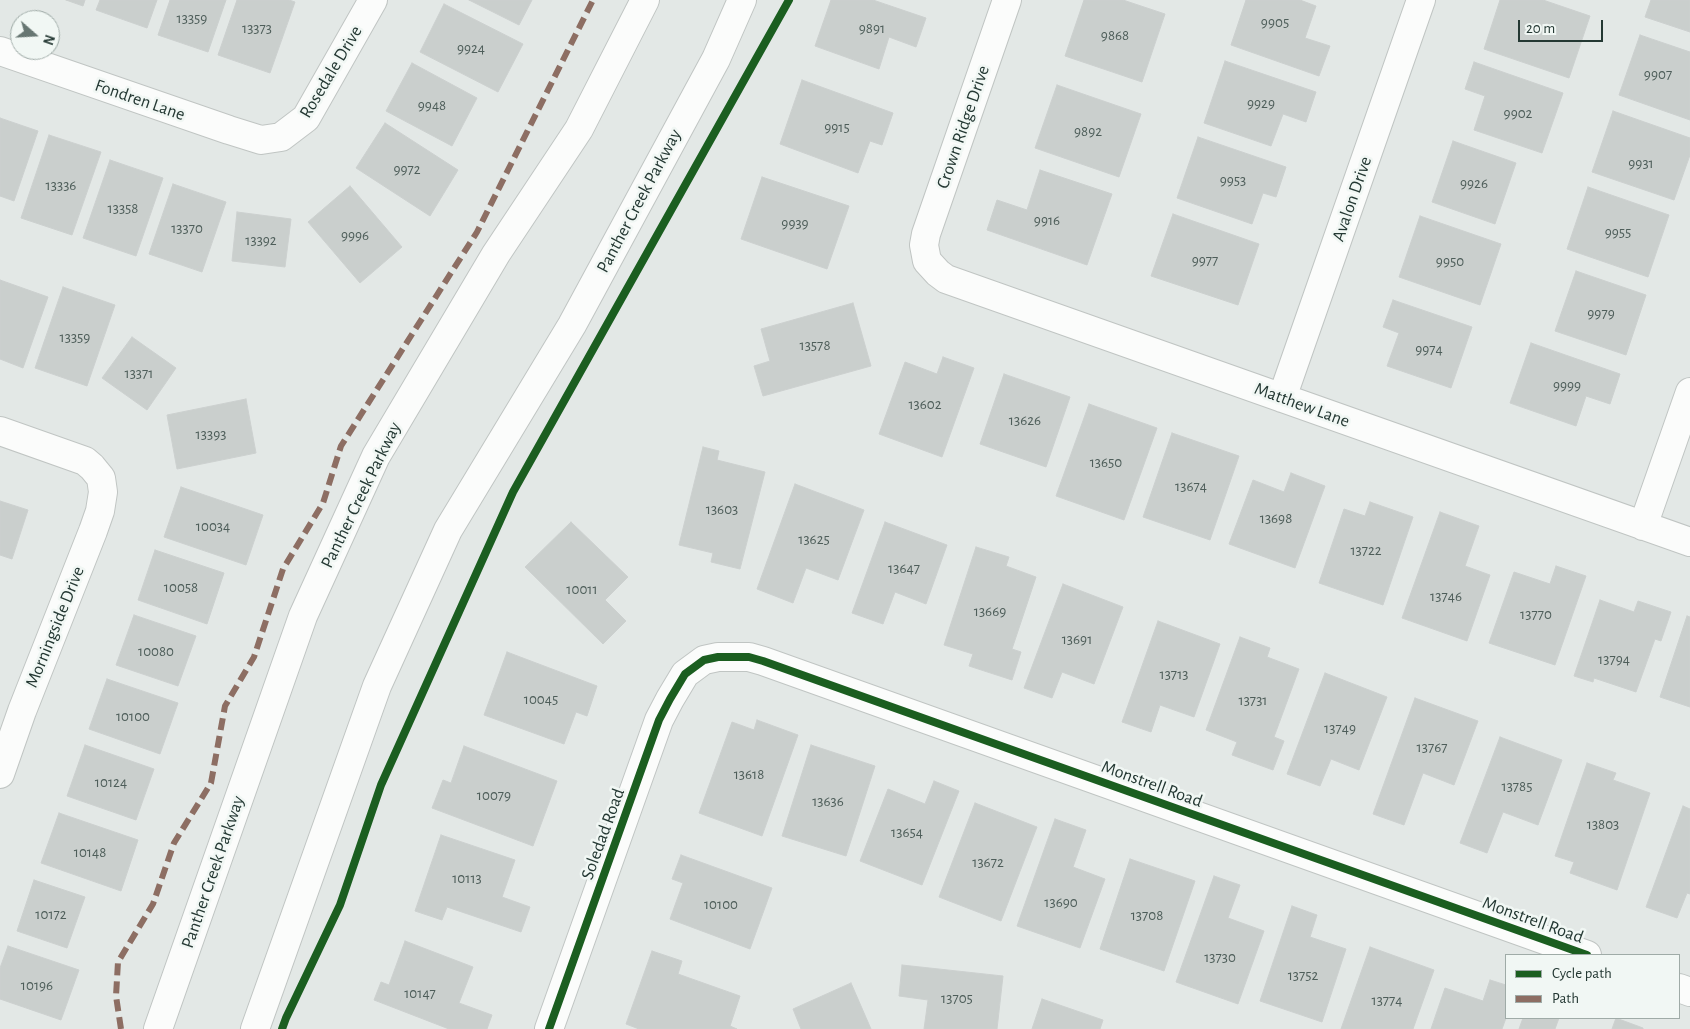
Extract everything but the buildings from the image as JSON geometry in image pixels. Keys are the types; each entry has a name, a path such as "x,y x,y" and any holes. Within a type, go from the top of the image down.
{"street":[{"name":"Rosedale Drive","path":"281,137 306,118 373,0"},
{"name":"Panther Creek Parkway","path":"158,1029 303,616 376,456 496,254 579,129 645,0"},
{"name":"Panther Creek Parkway","path":"255,1029 377,686 448,530 572,325 716,59 742,0"},
{"name":"Crown Ridge Drive","path":"926,254 926,234 1007,0"},
{"name":"Avalon Drive","path":"1282,398 1421,0"},
{"name":"Fondren Lane","path":"0,52 261,140 281,137"},
{"name":"Matthew Lane","path":"926,254 927,261 931,267 946,279 1690,542"},
{"path":"1644,526 1690,392"},
{"name":"Morningside Drive","path":"0,431 85,461 92,466 100,478 103,492 100,511 22,711 0,774"},
{"name":"Monstrell Road","path":"704,660 734,656 763,661 1584,954"},
{"name":"Soledad Road","path":"549,1029 660,720 681,680 691,668 704,660"}],"marked path":[{"path":"121,1029 116,996 118,962 153,904 174,843 211,783 225,706 254,657 283,569 323,503 341,446 477,232 593,0"}],"cycle path":[{"path":"282,1029 340,905 381,785 513,492 789,0"},
{"path":"549,1029 659,720 685,674 704,660 718,657 749,657 763,661 1584,954"}]}
